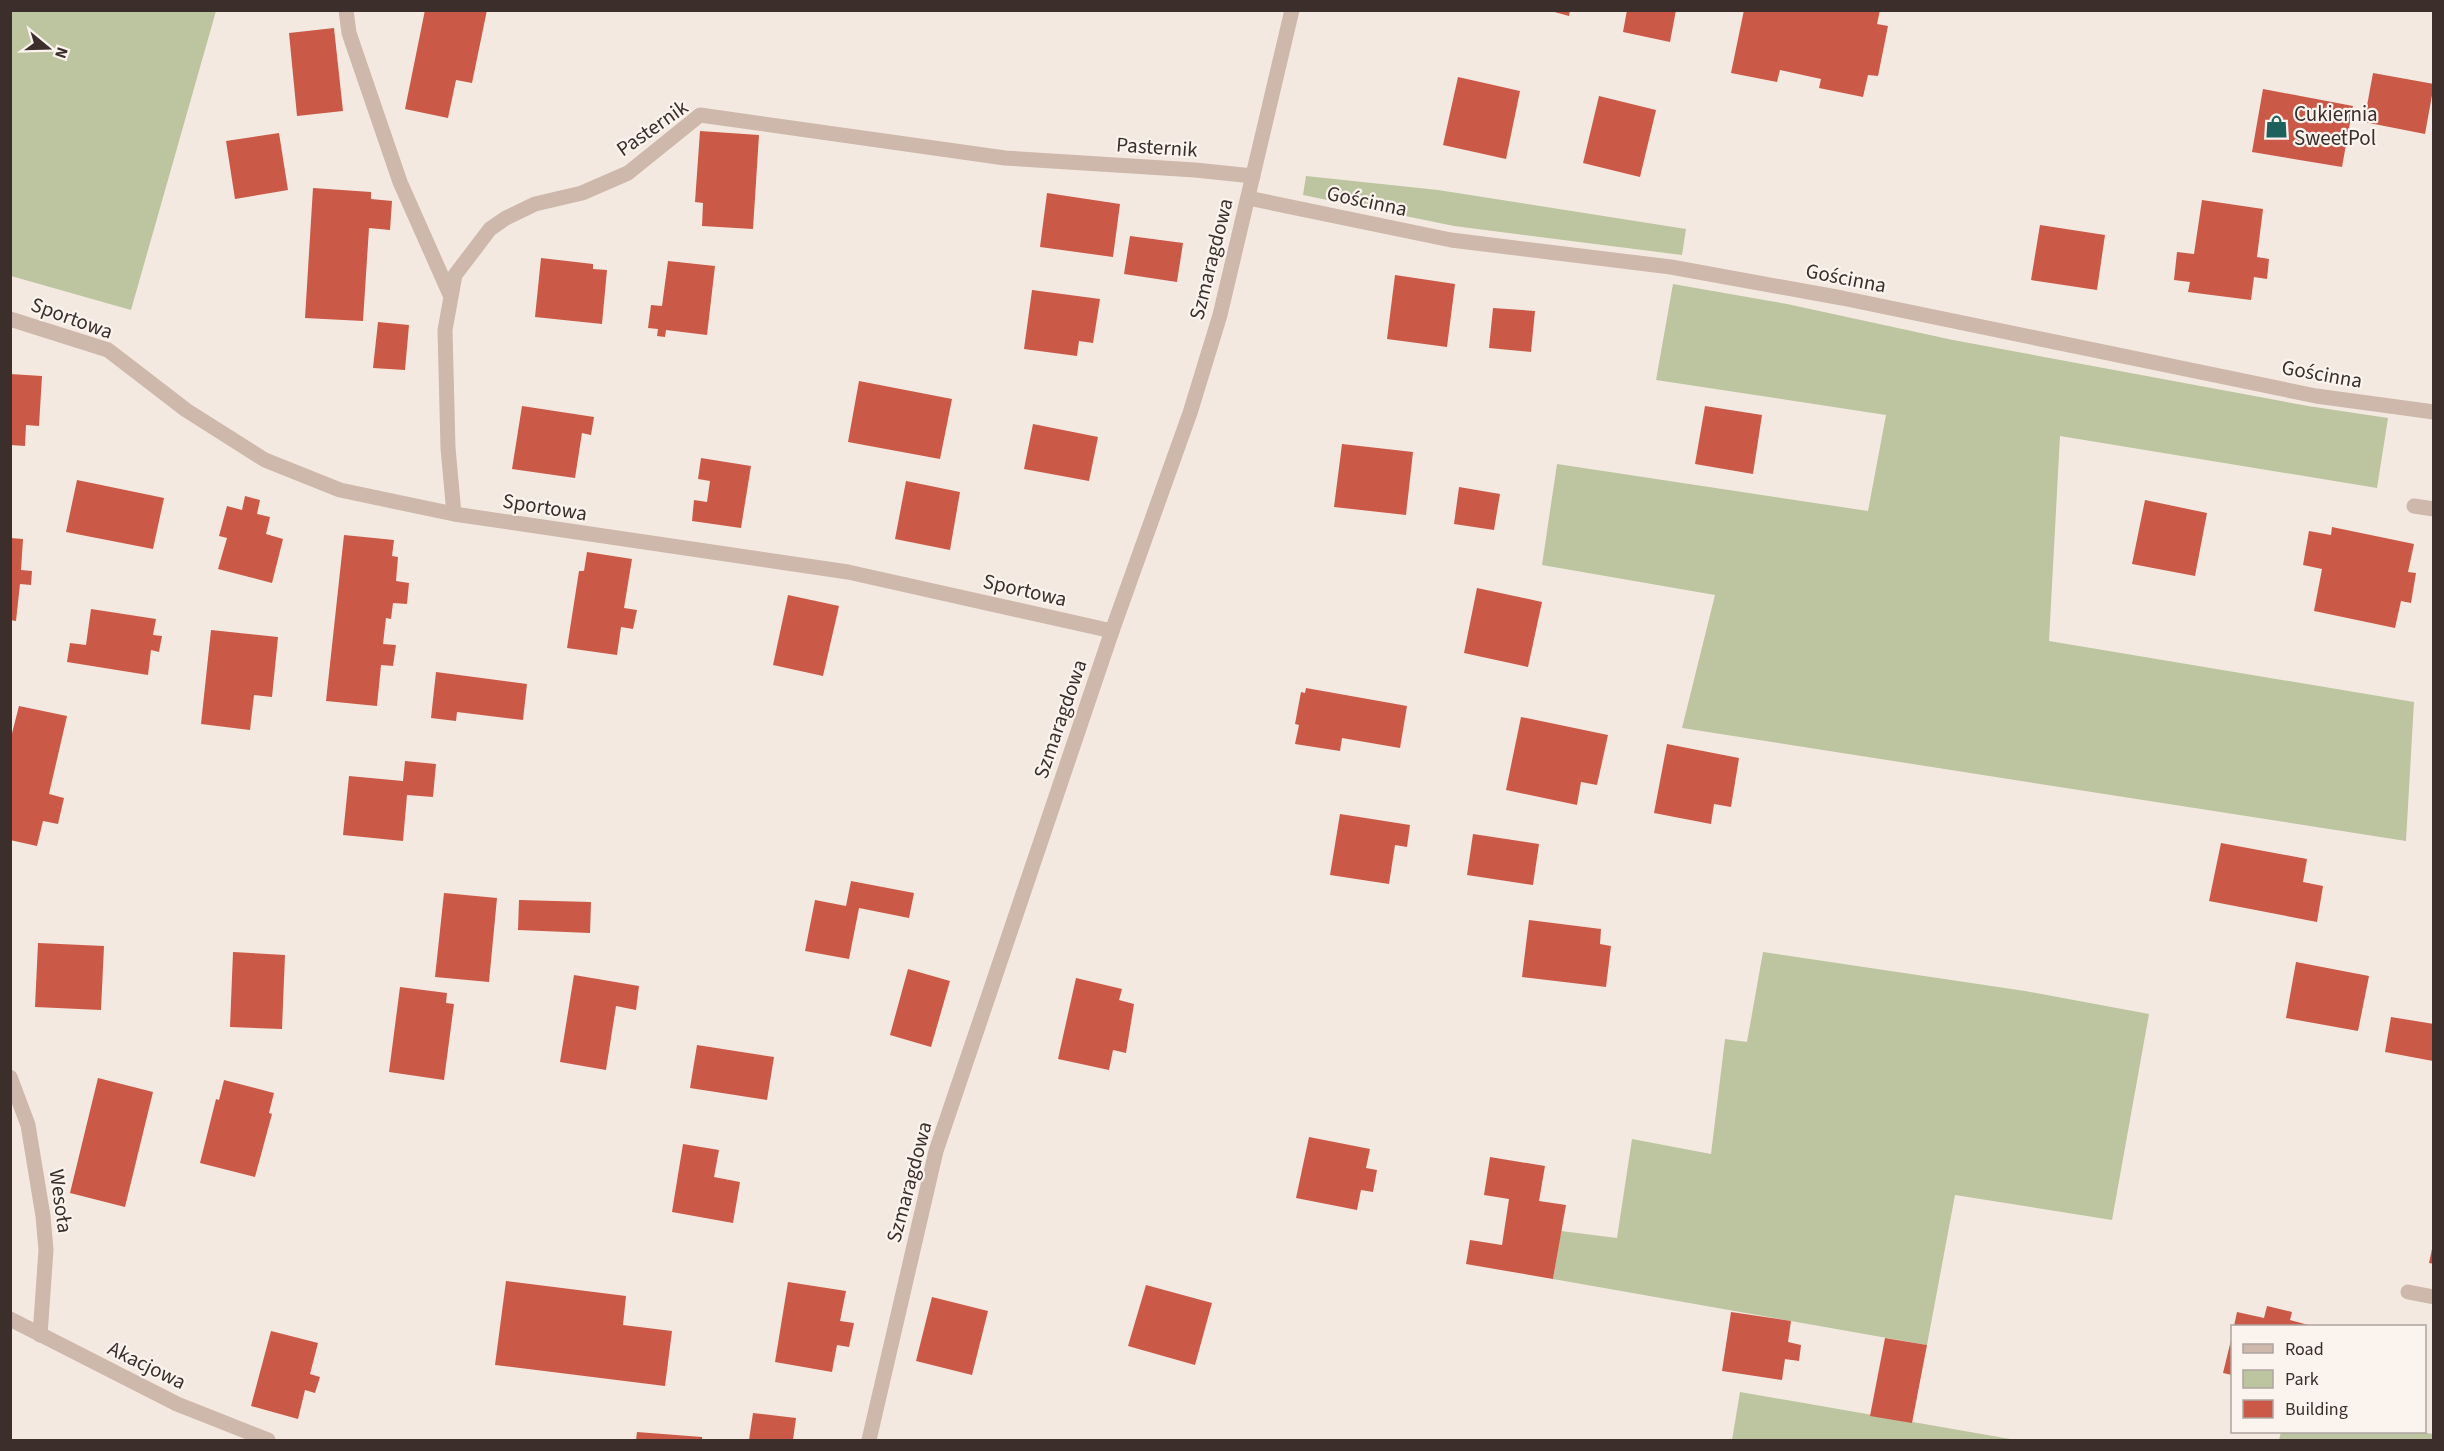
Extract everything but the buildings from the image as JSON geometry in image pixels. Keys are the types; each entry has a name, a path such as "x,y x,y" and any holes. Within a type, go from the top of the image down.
{"street":[{"path":"346,10 349,33 400,183 451,297"},
{"name":"Szmaragdowa","path":"869,1440 936,1151 1112,631 1193,402 1220,315 1292,10"},
{"name":"Pasternik","path":"454,514 448,448 445,330 455,275 490,228 535,204 582,193 628,172 700,116 1005,158 1253,176"},
{"name":"Gościnna","path":"1248,198 1451,240 1671,267 1831,296 2316,396 2433,412"},
{"name":"Sportowa","path":"10,319 108,350 186,410 265,460 340,490 454,514 848,572 1112,631"},
{"path":"2414,506 2433,509"},
{"name":"Wesoła","path":"10,1077 28,1125 43,1216 46,1250 40,1335"},
{"path":"2408,1292 2433,1297"},
{"name":"Akacjowa","path":"10,1319 177,1404 268,1440"}],"green space":[{"path":"10,11 216,11 131,310 11,276"},
{"path":"1306,176 1438,190 1686,229 1682,255 1454,226 1303,195"},
{"path":"1673,284 1787,304 1953,340 2308,406 2388,418 2377,488 2060,436 2049,641 2414,702 2406,841 1682,728 1715,595 1542,565 1557,464 1868,511 1886,415 1656,380"},
{"path":"1763,952 2025,991 2149,1014 2112,1220 1955,1195 1927,1345 1553,1279 1561,1231 1617,1238 1632,1139 1711,1154 1725,1039 1747,1042"},
{"path":"1740,1392 2016,1440 1732,1440"},
{"path":"2281,1433 2433,1434 2433,1440 2279,1440"}],"place":[{"name":"Cukiernia SweetPol","path":"2276,126"}]}
